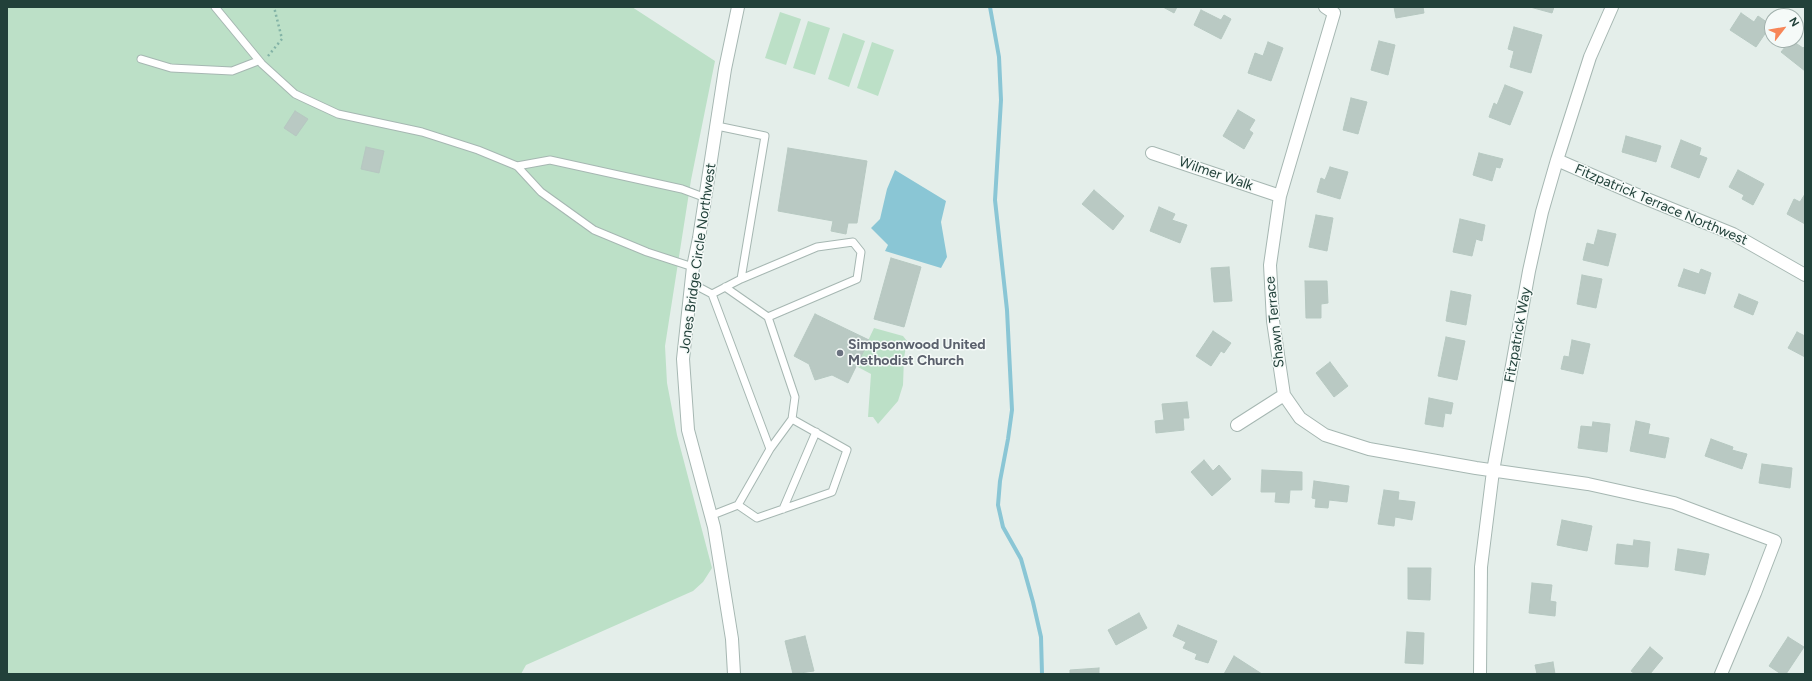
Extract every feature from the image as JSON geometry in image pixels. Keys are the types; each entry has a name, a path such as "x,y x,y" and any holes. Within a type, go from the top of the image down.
{"street":[{"name":"Jones Bridge Circle Northwest","path":"734,674 732,639 710,516 688,430 683,359 693,267 706,198 725,69 738,7"},
{"name":"Shawn Terrace","path":"1325,7 1334,13 1280,196 1270,264 1273,321 1284,395 1300,418 1325,435 1369,449 1493,471 1588,484 1674,503 1774,541 1755,593 1721,674"},
{"name":"Fitzpatrick Way","path":"1480,674 1481,567 1493,471 1529,271 1542,212 1557,160 1590,57 1612,7"},
{"name":"Wilmer Walk","path":"1152,153 1280,196"},
{"name":"Fitzpatrick Terrace Northwest","path":"1557,160 1642,198 1733,234 1805,275"},
{"path":"1237,425 1284,395"}],"lane":[{"path":"215,7 260,63 295,94 338,114 422,132 478,150 517,166 541,192 594,230 647,252 693,267"},
{"path":"141,59 171,68 232,70 260,63"},
{"path":"717,126 765,136 741,279"},
{"path":"517,166 550,160 682,189 706,198"},
{"path":"712,294 741,279 817,247 853,242 861,252 857,279 768,317"},
{"path":"692,283 712,294 770,449"},
{"path":"710,516 738,505 770,449 792,419 795,397 768,317 725,287"},
{"path":"738,505 757,518 832,492 848,450 792,419"},
{"path":"783,509 816,432"}],"path":[{"path":"260,63 282,38 274,7"}],"green space":[{"path":"7,7 632,7 715,61 691,180 665,346 667,383 677,435 712,568 703,582 693,591 526,665 521,674 7,674"},
{"path":"780,12 801,19 786,65 765,58"},
{"path":"808,21 830,28 815,75 793,68"},
{"path":"843,33 865,41 849,87 828,79"},
{"path":"872,42 894,50 878,96 857,88"},
{"path":"874,328 903,336 907,341 904,358 903,385 898,401 878,424 873,417 868,417 871,374 856,366"}],"water":[{"path":"895,170 946,201 941,222 947,257 941,268 885,251 888,245 871,228 880,219 887,189"}],"building":[{"path":"1163,7 1177,7 1174,13"},
{"path":"1394,7 1423,7 1424,13 1396,18"},
{"path":"1530,7 1554,7 1552,13"},
{"path":"1201,10 1221,20 1224,15 1231,19 1221,39 1194,25"},
{"path":"1741,13 1754,22 1758,16 1764,20 1764,35 1756,47 1730,30"},
{"path":"1514,27 1542,35 1531,73 1510,67 1514,51 1508,49"},
{"path":"1379,41 1395,45 1388,75 1371,70"},
{"path":"1268,42 1283,48 1271,81 1248,73 1255,53 1263,56"},
{"path":"1805,46 1805,71 1781,52 1784,48 1804,48"},
{"path":"1505,85 1523,92 1510,125 1489,117 1494,103 1497,105"},
{"path":"1351,98 1367,102 1358,134 1343,130"},
{"path":"1238,110 1255,120 1249,130 1253,133 1244,149 1223,136"},
{"path":"295,111 308,119 296,136 284,128"},
{"path":"1626,136 1661,146 1656,162 1622,152"},
{"path":"1681,140 1701,148 1699,155 1707,158 1699,178 1671,167"},
{"path":"366,147 384,151 379,173 361,169"},
{"path":"788,148 867,161 857,223 848,223 846,234 831,231 833,221 778,211"},
{"path":"1479,153 1503,159 1500,168 1496,167 1492,181 1473,175"},
{"path":"1330,167 1348,172 1340,199 1317,192 1321,178 1325,180"},
{"path":"1738,170 1764,184 1753,205 1742,199 1744,195 1729,187"},
{"path":"1094,190 1124,216 1113,230 1082,204"},
{"path":"1805,194 1805,224 1787,214 1794,199 1800,202"},
{"path":"1159,207 1175,214 1172,220 1187,225 1180,243 1150,231"},
{"path":"1316,215 1333,218 1327,251 1309,247"},
{"path":"1460,219 1485,225 1482,241 1476,239 1472,256 1453,252"},
{"path":"1598,230 1616,234 1608,266 1583,260 1587,243 1594,245"},
{"path":"891,258 921,267 904,327 874,319"},
{"path":"1229,267 1232,301 1214,302 1211,268"},
{"path":"1684,269 1699,274 1701,269 1711,273 1705,294 1678,286"},
{"path":"1582,275 1602,279 1596,308 1577,304"},
{"path":"1305,281 1327,281 1328,303 1321,304 1321,318 1306,318"},
{"path":"1451,291 1471,295 1466,325 1446,321"},
{"path":"1739,294 1758,302 1753,315 1734,307"},
{"path":"815,314 869,340 848,383 832,375 815,380 809,364 794,356"},
{"path":"1213,331 1231,343 1224,353 1221,351 1211,366 1196,356"},
{"path":"1797,332 1805,336 1805,357 1788,348"},
{"path":"1446,337 1465,341 1457,380 1438,376"},
{"path":"1572,340 1590,344 1583,374 1561,369 1564,356 1569,357"},
{"path":"1330,362 1348,386 1334,397 1316,373"},
{"path":"1429,398 1453,403 1451,414 1445,413 1443,427 1425,424"},
{"path":"1187,402 1189,418 1183,418 1184,430 1156,433 1155,421 1164,420 1162,404"},
{"path":"1636,421 1650,424 1648,434 1669,438 1665,458 1630,451"},
{"path":"1593,422 1610,424 1607,452 1578,448 1581,426 1592,427"},
{"path":"1711,439 1733,447 1732,450 1747,454 1742,469 1705,456"},
{"path":"1204,460 1213,471 1219,465 1231,479 1212,496 1191,472"},
{"path":"1762,464 1792,468 1790,488 1759,483"},
{"path":"1262,470 1302,472 1302,490 1290,490 1289,503 1275,502 1276,492 1261,492"},
{"path":"1314,481 1349,486 1347,502 1329,500 1328,508 1315,507 1316,499 1312,498"},
{"path":"1384,490 1399,492 1398,500 1415,502 1412,520 1395,517 1394,526 1378,524"},
{"path":"1562,520 1592,526 1587,551 1557,545"},
{"path":"1634,540 1650,542 1648,567 1615,564 1617,544 1633,546"},
{"path":"1678,549 1709,554 1705,575 1675,570"},
{"path":"1408,568 1431,568 1430,600 1408,599"},
{"path":"1532,583 1552,585 1550,601 1556,602 1555,616 1529,613"},
{"path":"1139,613 1147,628 1116,645 1108,630"},
{"path":"1178,625 1217,641 1208,663 1195,659 1197,654 1183,648 1186,642 1173,636"},
{"path":"1407,632 1424,633 1423,664 1405,663"},
{"path":"805,636 814,671 793,674 785,641"},
{"path":"1788,637 1804,647 1786,674 1781,674 1769,666"},
{"path":"1650,647 1663,658 1650,674 1635,674 1631,671"},
{"path":"1234,656 1262,674 1224,674"},
{"path":"1553,662 1555,674 1537,674 1535,665"},
{"path":"1099,668 1099,674 1070,674 1070,670"}],"waterway":[{"path":"990,7 999,57 1001,100 995,200 1007,310 1012,410 1000,481 998,505 1003,527 1021,559 1033,602 1041,637 1042,674"}],"place":[{"name":"Simpsonwood United Methodist Church","path":"840,353"}]}
